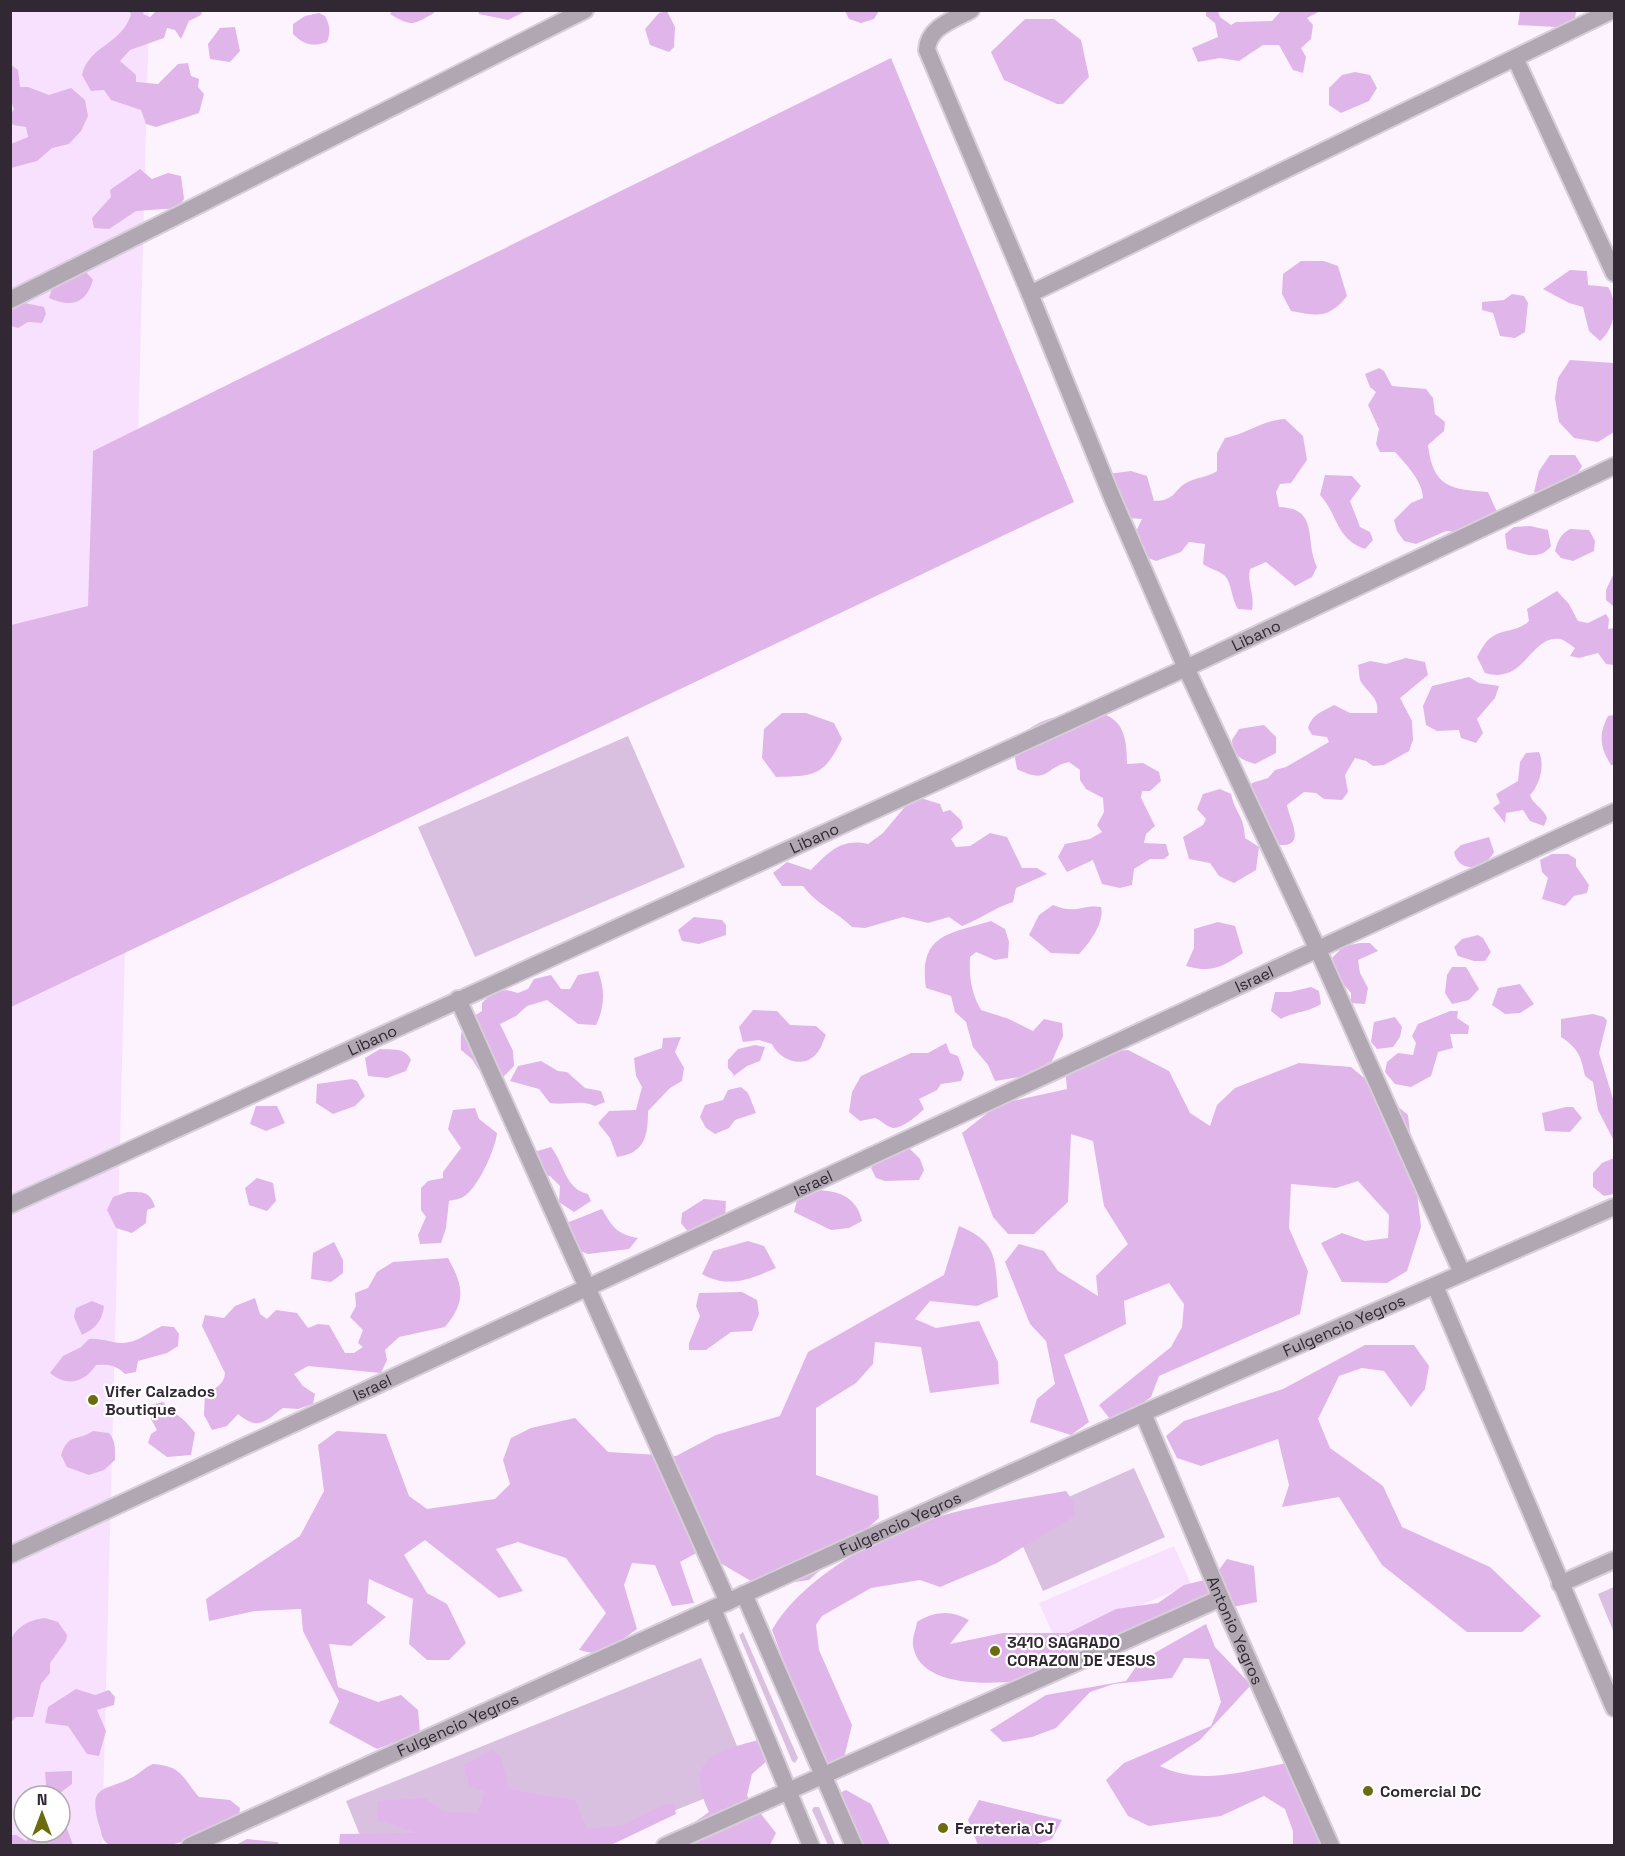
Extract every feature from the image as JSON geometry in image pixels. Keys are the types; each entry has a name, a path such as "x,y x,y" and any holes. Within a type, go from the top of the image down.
{"street":[{"path":"10,300 585,10"},
{"path":"971,10 934,31 928,40 927,50 1030,294 1112,497 1186,668 1318,950 1462,1273"},
{"path":"1030,294 1515,58 1593,15 1613,10"},
{"path":"1515,58 1612,264"},
{"name":"Libano","path":"10,1205 1186,668 1614,466"},
{"name":"Israel","path":"10,1555 588,1285 1614,812"},
{"path":"458,999 588,1285 720,1605 786,1790 811,1845"},
{"name":"Fulgencio Yegros","path":"190,1845 1143,1413 1614,1207"},
{"path":"1435,1286 1614,1708"},
{"name":"Antonio Yegros","path":"1143,1413 1221,1599 1331,1845"},
{"path":"1560,1584 1614,1560"},
{"path":"744,1594 854,1845"},
{"path":"665,1845 1221,1599"}],"shaded area":[{"path":"1520,10 1576,11 1575,19 1556,27 1518,25"},
{"path":"11,11 149,11 102,1845 11,1846"},
{"path":"129,11 144,11 143,14 150,17 156,11 202,11 201,15 189,21 181,39 175,30 167,28 164,38 130,50 120,61 136,75 136,82 158,84 178,64 188,63 191,76 199,79 198,87 204,94 199,113 156,127 146,124 141,110 111,100 104,90 91,91 82,75 85,65 91,57 121,32 131,14"},
{"path":"392,11 434,11 434,13 417,22 408,23 390,14"},
{"path":"478,11 526,11 508,20 479,14"},
{"path":"667,11 675,27 674,47 669,52 650,45 645,29 659,13"},
{"path":"845,11 879,11 874,19 861,23 849,19"},
{"path":"1206,11 1218,11 1220,17 1231,25 1236,22 1272,21 1281,11 1320,11 1307,18 1313,25 1311,39 1301,48 1306,57 1303,73 1293,70 1279,45 1263,45 1239,61 1220,58 1198,62 1192,48 1218,37 1215,23 1206,16"},
{"path":"319,13 325,16 329,26 327,42 309,44 293,34 293,24 305,16"},
{"path":"1025,19 1054,19 1081,40 1089,77 1063,104 1057,104 1004,80 991,52"},
{"path":"235,27 240,51 230,62 210,59 208,44 220,28"},
{"path":"891,58 1074,502 11,1007 11,625 88,606 93,451"},
{"path":"11,65 18,70 20,87 28,87 49,95 71,88 85,100 88,116 81,131 69,144 52,148 37,161 11,168 11,144 28,137 26,127 13,125 11,121 14,109 11,101"},
{"path":"1355,72 1370,75 1377,88 1369,101 1341,113 1329,105 1329,88 1342,75"},
{"path":"140,169 152,179 168,173 181,176 184,199 178,208 136,211 109,229 94,228 92,218 111,197 110,190"},
{"path":"1301,261 1324,261 1338,266 1347,296 1334,309 1315,315 1291,311 1282,294 1283,274"},
{"path":"1570,270 1587,271 1588,285 1608,287 1614,301 1612,323 1600,341 1589,331 1583,307 1569,303 1543,289"},
{"path":"86,272 93,280 82,299 77,302 64,303 49,298 54,285 62,277 72,273"},
{"path":"1512,294 1524,296 1528,303 1525,332 1515,338 1500,336 1493,313 1482,310 1482,302 1504,300"},
{"path":"25,303 44,307 46,314 42,323 28,322 18,328 11,326 10,308"},
{"path":"1570,360 1614,363 1614,432 1598,442 1574,438 1559,422 1555,398 1558,378"},
{"path":"1379,368 1384,371 1392,386 1426,389 1433,398 1435,414 1445,422 1444,431 1428,445 1430,459 1439,478 1454,487 1488,492 1497,512 1469,533 1446,531 1416,544 1404,541 1397,531 1394,520 1411,503 1423,498 1417,480 1404,462 1395,452 1380,452 1376,444 1379,429 1368,405 1376,392 1370,387 1365,374"},
{"path":"1285,419 1303,436 1307,460 1291,483 1280,484 1276,492 1279,507 1292,509 1306,519 1317,567 1312,577 1295,586 1266,562 1250,569 1252,610 1238,609 1225,576 1203,564 1205,544 1189,542 1181,552 1156,561 1138,554 1133,538 1142,519 1126,518 1107,474 1131,471 1147,476 1154,501 1167,499 1185,484 1217,471 1217,453 1225,438 1269,422"},
{"path":"1550,455 1575,455 1582,466 1573,479 1562,487 1534,492 1539,471"},
{"path":"1325,475 1352,476 1361,486 1350,501 1360,527 1370,532 1373,540 1365,549 1348,539 1343,533 1320,495"},
{"path":"1530,526 1548,530 1551,546 1536,555 1507,549 1505,534 1514,527"},
{"path":"1570,529 1589,530 1595,541 1594,551 1573,561 1561,558 1555,551 1556,547 1558,541"},
{"path":"1614,573 1614,607 1606,600 1606,590"},
{"path":"1557,591 1569,604 1578,621 1588,623 1606,614 1609,619 1608,629 1614,628 1614,665 1606,664 1598,653 1579,658 1570,656 1575,648 1559,639 1549,640 1541,645 1518,667 1509,672 1498,675 1485,673 1477,657 1487,641 1496,634 1525,625 1529,621 1527,609"},
{"path":"1406,658 1425,662 1428,675 1400,698 1412,721 1413,740 1409,751 1384,765 1373,766 1355,758 1345,775 1348,792 1342,800 1324,799 1316,793 1304,792 1287,805 1294,827 1294,839 1283,845 1271,844 1244,799 1252,783 1268,778 1275,770 1286,767 1329,742 1327,737 1312,735 1308,728 1312,719 1322,711 1334,705 1350,713 1377,713 1375,699 1360,680 1358,665 1370,661 1386,664"},
{"path":"1469,677 1479,683 1499,686 1495,698 1477,719 1483,733 1476,743 1461,738 1459,730 1437,731 1426,725 1423,706 1432,686"},
{"path":"1083,710 1096,712 1113,719 1123,732 1127,764 1143,763 1159,772 1161,781 1150,791 1142,791 1141,798 1155,826 1146,834 1144,843 1166,844 1169,855 1164,859 1150,859 1134,869 1132,885 1120,888 1102,884 1093,860 1067,872 1058,857 1065,844 1090,839 1102,832 1097,825 1104,812 1103,798 1086,789 1080,780 1080,770 1069,762 1045,774 1035,776 1017,769 1015,749 1025,732 1043,721"},
{"path":"782,713 806,713 834,723 842,739 830,760 817,772 800,776 776,777 762,758 764,729"},
{"path":"1614,715 1614,765 1611,765 1604,752 1602,735 1608,716"},
{"path":"1264,725 1276,737 1276,753 1255,764 1238,756 1232,740 1239,729"},
{"path":"628,736 685,867 475,957 418,827"},
{"path":"1539,752 1542,763 1540,775 1530,795 1547,818 1544,826 1530,821 1523,810 1506,813 1505,823 1493,808 1500,803 1496,794 1518,781 1520,762 1526,753"},
{"path":"1220,789 1231,794 1243,824 1245,838 1259,847 1256,870 1234,883 1219,876 1210,863 1189,859 1183,837 1203,825 1206,819 1197,809 1203,794"},
{"path":"914,796 940,804 943,812 950,810 961,820 963,828 951,839 956,847 970,846 990,833 1007,837 1022,868 1037,868 1047,874 1016,888 1013,902 962,926 949,917 928,923 903,917 865,928 852,927 814,898 803,886 782,886 773,873 787,862 811,870 836,848 850,843 868,844 883,833"},
{"path":"1489,837 1494,852 1490,858 1479,866 1466,867 1461,864 1454,852 1461,845"},
{"path":"1552,854 1568,854 1576,859 1576,866 1589,885 1587,893 1574,896 1565,906 1542,899 1548,878 1542,872 1540,860"},
{"path":"1053,905 1068,909 1101,907 1102,913 1098,926 1079,954 1051,953 1029,935 1039,915"},
{"path":"694,917 722,920 726,925 726,935 699,944 682,941 678,930"},
{"path":"991,921 1005,929 1009,942 1008,958 995,960 976,952 970,957 971,984 981,1010 1009,1019 1033,1031 1044,1019 1062,1023 1063,1036 1052,1061 1025,1076 995,1081 988,1065 973,1047 966,1022 955,1012 951,996 926,988 925,970 932,946 940,939 962,929"},
{"path":"1218,922 1235,926 1243,953 1216,968 1202,969 1186,966 1194,948 1194,929"},
{"path":"1478,935 1483,938 1491,952 1485,961 1474,961 1458,956 1454,947 1462,939"},
{"path":"1370,943 1378,951 1358,960 1360,973 1368,988 1365,1004 1351,1003 1351,993 1326,964 1344,946"},
{"path":"1452,967 1466,967 1479,989 1469,1000 1452,1004 1445,993 1447,975"},
{"path":"598,971 603,998 596,1025 578,1024 547,1000 527,1006 516,1016 500,1024 513,1051 514,1066 503,1077 478,1069 472,1059 461,1050 464,1026 482,1011 482,1003 494,993 507,990 518,993 528,989 534,979 551,975 561,989 570,989 578,975"},
{"path":"1520,984 1534,1004 1520,1013 1505,1014 1492,1005 1498,988"},
{"path":"1311,987 1319,991 1321,1004 1281,1019 1271,1011 1275,992 1290,992"},
{"path":"753,1010 777,1011 790,1025 816,1026 826,1035 820,1049 812,1058 799,1062 780,1055 772,1044 759,1040 743,1042 739,1027"},
{"path":"1450,1011 1458,1011 1457,1018 1469,1026 1468,1034 1450,1034 1453,1048 1438,1052 1431,1076 1411,1087 1395,1084 1385,1072 1387,1062 1398,1053 1413,1055 1416,1043 1412,1036 1418,1024"},
{"path":"1593,1014 1604,1017 1607,1021 1599,1053 1614,1102 1614,1141 1598,1110 1593,1082 1585,1076 1575,1049 1561,1037 1561,1019"},
{"path":"1395,1017 1402,1027 1400,1037 1393,1047 1377,1049 1371,1042 1374,1022"},
{"path":"681,1037 675,1052 684,1068 682,1081 670,1088 648,1111 646,1135 639,1147 634,1152 617,1157 610,1138 598,1123 609,1111 636,1110 642,1087 636,1076 634,1058 662,1048 663,1038"},
{"path":"946,1043 950,1053 958,1056 964,1073 961,1081 941,1084 937,1090 919,1099 924,1109 910,1121 893,1128 875,1118 860,1121 849,1112 852,1092 861,1076 911,1053 928,1053"},
{"path":"755,1045 765,1047 760,1061 747,1066 731,1078 734,1075 728,1068 728,1060 738,1049"},
{"path":"380,1049 398,1050 405,1053 411,1060 406,1071 387,1078 368,1076 365,1058"},
{"path":"1128,1050 1169,1071 1190,1113 1210,1126 1217,1105 1235,1088 1299,1063 1351,1067 1408,1115 1421,1227 1407,1271 1387,1283 1342,1282 1321,1243 1342,1233 1365,1241 1388,1238 1389,1215 1358,1181 1336,1188 1291,1184 1289,1228 1308,1271 1300,1314 1159,1376 1151,1397 1114,1424 1099,1405 1171,1347 1182,1327 1184,1304 1169,1283 1124,1301 1126,1324 1064,1355 1089,1422 1071,1435 1030,1422 1037,1399 1055,1384 1046,1341 1030,1324 1005,1262 1019,1244 1044,1251 1058,1271 1098,1296 1096,1276 1128,1244 1104,1206 1093,1141 1071,1134 1068,1202 1034,1234 1008,1234 993,1217 962,1133 999,1104 1067,1089 1065,1067 1082,1053"},
{"path":"541,1061 558,1071 567,1072 585,1088 601,1091 605,1102 595,1106 584,1103 550,1103 539,1089 510,1081 518,1066"},
{"path":"352,1079 357,1081 365,1096 355,1106 333,1114 316,1103 317,1084"},
{"path":"741,1087 748,1093 756,1113 735,1120 729,1128 715,1134 706,1128 700,1117 705,1105 723,1100 728,1090"},
{"path":"256,1106 277,1106 285,1123 266,1131 250,1124"},
{"path":"1573,1107 1582,1118 1570,1132 1545,1131 1542,1113"},
{"path":"475,1108 479,1119 497,1133 489,1158 480,1178 468,1193 462,1198 449,1201 446,1228 441,1243 420,1244 418,1235 426,1217 421,1210 421,1188 428,1181 443,1178 443,1172 461,1148 448,1129 453,1110"},
{"path":"551,1147 574,1187 588,1194 591,1201 574,1212 559,1202 560,1186 550,1176 529,1173 534,1152"},
{"path":"897,1149 910,1149 920,1159 924,1170 919,1180 885,1181 876,1178 871,1168 880,1156"},
{"path":"1614,1158 1614,1194 1604,1196 1593,1187 1593,1173 1602,1163"},
{"path":"257,1178 273,1183 276,1201 267,1211 249,1205 245,1188"},
{"path":"813,1190 830,1191 844,1196 855,1205 862,1221 849,1228 831,1230 794,1212 798,1197"},
{"path":"127,1192 148,1195 155,1207 147,1210 146,1223 132,1233 116,1228 107,1210 113,1197"},
{"path":"704,1199 726,1201 725,1220 689,1233 681,1223 682,1213"},
{"path":"602,1209 616,1229 638,1238 629,1249 588,1254 568,1246 569,1222"},
{"path":"959,1226 972,1232 988,1245 995,1262 998,1297 977,1306 930,1301 915,1319 936,1328 979,1321 998,1362 999,1384 930,1393 921,1347 875,1342 873,1364 856,1383 816,1408 816,1475 878,1496 879,1518 809,1580 761,1587 700,1551 680,1562 694,1603 672,1606 655,1565 632,1563 624,1585 637,1629 601,1655 579,1650 606,1613 566,1558 518,1542 496,1549 523,1591 499,1598 425,1540 404,1555 427,1593 447,1604 466,1643 449,1660 427,1660 409,1644 413,1599 369,1579 367,1603 386,1617 351,1646 329,1644 338,1687 378,1702 401,1695 418,1710 420,1733 377,1749 329,1723 339,1701 303,1631 301,1609 255,1611 209,1621 206,1599 300,1536 324,1491 318,1445 337,1431 386,1434 409,1496 427,1509 495,1499 510,1484 503,1460 511,1438 531,1428 575,1418 608,1452 676,1456 716,1435 780,1416 808,1352 944,1275"},
{"path":"748,1241 764,1246 776,1268 758,1276 730,1282 712,1279 702,1274 713,1251"},
{"path":"334,1242 343,1260 343,1273 331,1282 311,1279 313,1253"},
{"path":"448,1258 457,1277 460,1301 445,1327 399,1337 385,1350 387,1360 381,1373 308,1366 294,1374 303,1386 315,1394 313,1404 298,1409 283,1408 267,1420 257,1423 238,1414 227,1426 212,1430 204,1415 205,1393 221,1384 225,1373 202,1326 205,1315 224,1318 235,1306 255,1298 260,1314 267,1319 276,1310 297,1313 308,1328 318,1324 329,1325 345,1353 354,1353 363,1347 358,1343 363,1330 350,1317 356,1306 355,1293 368,1288 377,1272 393,1262"},
{"path":"742,1292 757,1300 759,1314 752,1331 731,1332 706,1350 689,1350 689,1343 700,1316 696,1306 699,1293"},
{"path":"92,1301 104,1306 103,1311 98,1324 82,1335 74,1317 76,1308"},
{"path":"162,1326 174,1327 179,1334 178,1346 167,1353 138,1361 136,1372 125,1374 112,1366 96,1365 86,1376 75,1381 63,1380 50,1373 63,1356 81,1347 89,1339 127,1343"},
{"path":"1365,1345 1414,1345 1429,1366 1425,1389 1411,1407 1384,1371 1362,1368 1339,1376 1318,1419 1330,1448 1383,1486 1402,1527 1490,1567 1541,1616 1522,1632 1467,1632 1382,1565 1339,1497 1282,1507 1289,1485 1278,1439 1201,1466 1177,1458 1166,1436 1184,1421 1283,1389"},
{"path":"163,1402 195,1433 191,1455 167,1457 148,1443 151,1434 157,1430 151,1419 151,1405"},
{"path":"93,1431 109,1433 114,1442 115,1460 104,1470 89,1475 67,1467 61,1455 67,1443"},
{"path":"1134,1468 1165,1537 1043,1591 1012,1522"},
{"path":"1066,1491 1073,1501 1075,1516 997,1563 940,1587 920,1580 871,1588 822,1616 816,1625 819,1650 852,1725 843,1762 831,1765 821,1759 772,1630 785,1611 801,1594 842,1562 910,1527 964,1510"},
{"path":"1174,1546 1191,1584 1056,1641 1039,1603"},
{"path":"1227,1559 1254,1566 1257,1602 1233,1607 1189,1601 1171,1622 1146,1640 1073,1671 1021,1681 991,1683 963,1681 939,1675 921,1663 913,1645 917,1622 943,1613 969,1620 950,1644 1003,1633 1068,1633 1116,1609 1158,1603 1184,1585 1213,1578"},
{"path":"1614,1587 1614,1633 1598,1594"},
{"path":"45,1618 58,1622 67,1635 66,1641 50,1663 50,1673 41,1684 33,1717 16,1717 11,1722 9,1667 11,1640 25,1624"},
{"path":"1206,1624 1215,1647 1251,1685 1200,1740 1160,1766 1175,1772 1207,1776 1239,1773 1287,1763 1324,1835 1320,1845 1293,1845 1293,1831 1285,1809 1264,1796 1221,1816 1149,1826 1128,1816 1106,1780 1124,1763 1211,1726 1221,1702 1209,1659 1184,1658 1172,1678 1114,1684 1090,1692 1056,1728 1032,1737 1003,1742 990,1730 1046,1695 1126,1681 1140,1661"},
{"path":"743,1632 798,1758 795,1763 792,1761 739,1635"},
{"path":"701,1658 751,1780 588,1845 364,1845 346,1801"},
{"path":"76,1689 95,1695 109,1690 115,1697 114,1705 97,1710 106,1731 99,1756 87,1754 68,1726 45,1723 48,1707"},
{"path":"758,1740 769,1759 752,1774 747,1796 776,1833 770,1845 674,1846 682,1831 709,1812 702,1794 700,1780 702,1769 707,1761 728,1749"},
{"path":"492,1750 501,1757 509,1789 575,1800 587,1829 623,1825 663,1805 674,1803 676,1814 611,1845 339,1845 340,1834 417,1833 377,1820 378,1801 425,1798 443,1811 477,1813 485,1792 469,1786 464,1765"},
{"path":"153,1764 176,1770 199,1797 230,1800 240,1808 238,1826 167,1846 109,1845 106,1843 96,1811 97,1795"},
{"path":"72,1771 72,1784 46,1784 45,1772"},
{"path":"846,1790 871,1804 890,1845 848,1845 835,1795"},
{"path":"979,1800 1062,1820 1052,1839 1035,1845 978,1845 968,1820"},
{"path":"814,1807 819,1807 835,1845 828,1845 812,1810"},
{"path":"11,1835 12,1844 72,1842 73,1845 11,1845"},
{"path":"247,1839 277,1842 280,1845 236,1845"}],"place":[{"name":"Vifer Calzados Boutique","path":"93,1400"},
{"name":"3410 SAGRADO CORAZON DE JESUS","path":"995,1651"},
{"name":"Comercial DC","path":"1368,1791"},
{"name":"Ferreteria CJ","path":"943,1828"}]}
